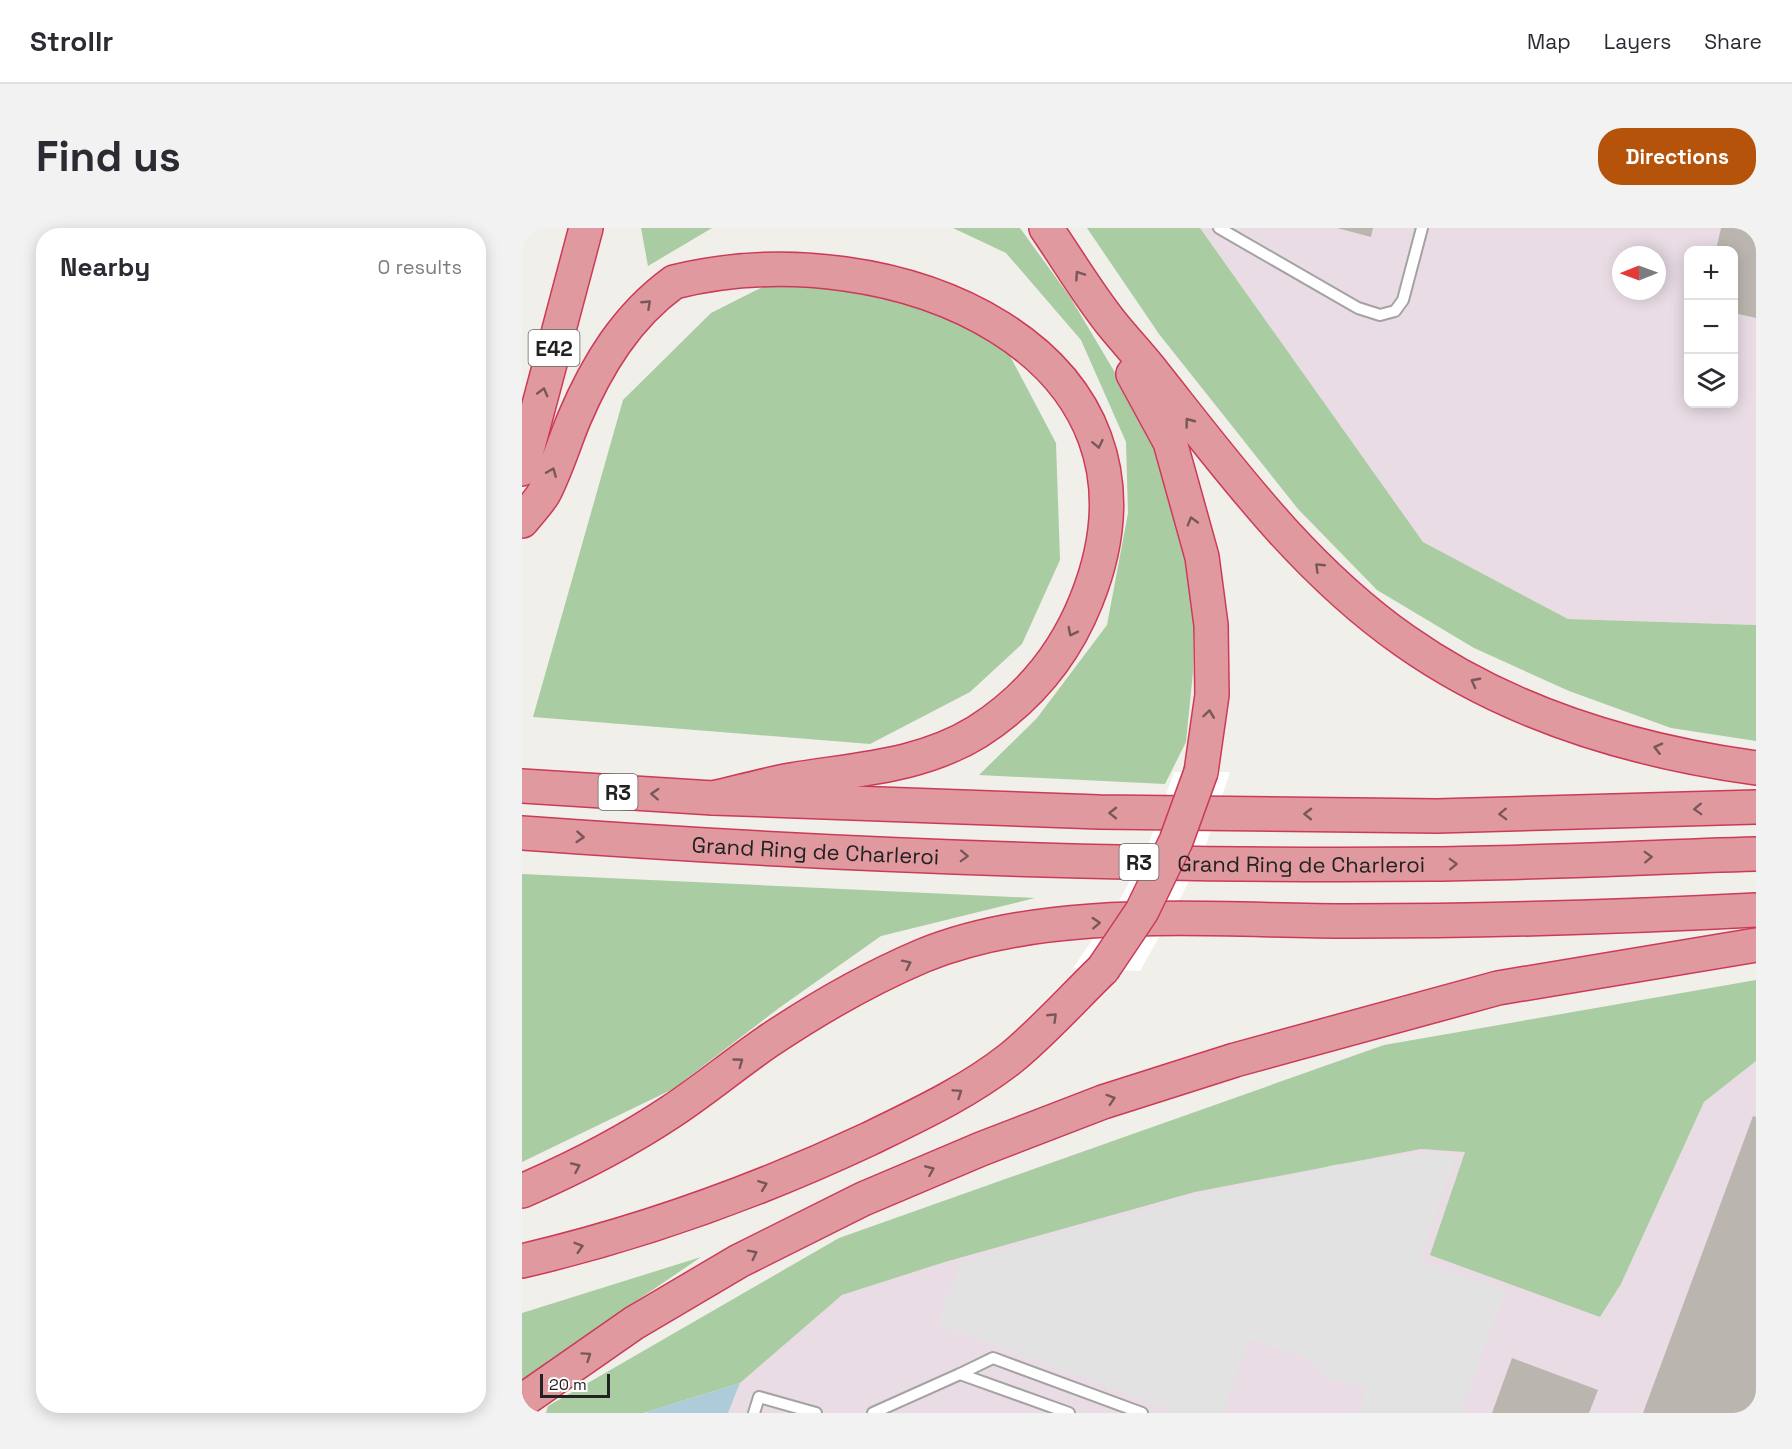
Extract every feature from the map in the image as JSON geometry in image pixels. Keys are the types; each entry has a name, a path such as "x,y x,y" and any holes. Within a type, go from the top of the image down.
{"highway":[{"name":"E42","path":"522,469 586,228"},
{"path":"1047,228 1111,323 1271,521 1341,590 1404,641 1474,683 1564,724 1711,762 1756,768"},
{"path":"522,521 543,494 591,381 621,332 651,300 677,280 725,253 759,240"},
{"path":"714,798 791,780 884,768 943,749 975,733 1004,714 1048,669 1066,644 1091,590 1099,559 1104,530 1104,472 1092,416 1082,390 1056,346 1023,308"},
{"path":"522,1261 570,1250 688,1214 812,1166 939,1105 1011,1058 1103,969 1142,911 1176,841 1201,772 1212,695 1211,625 1202,557 1170,442 1131,369 1111,323"},
{"name":"R3","path":"522,786 714,798 1099,813 1437,816 1756,807"},
{"name":"Grand Ring de Charleroi","path":"522,833 710,847 1096,862 1434,864 1756,854"},
{"path":"522,1191 603,1154 672,1112 766,1042 846,993 924,956 994,935 1059,924 1172,919 1351,921 1591,918 1756,910"},
{"path":"522,1401 634,1323 740,1261 863,1199 981,1149 1103,1102 1235,1059 1498,988 1756,945"}],"lane":[{"path":"1219,228 1358,308 1380,315 1395,312 1403,300 1422,228"},
{"path":"873,1413 993,1358 1142,1413"},
{"path":"960,1374 1069,1413"},
{"path":"754,1413 759,1397 816,1413"}],"shaded area":[{"path":"1200,228 1756,228 1756,625 1568,619 1423,542"},
{"path":"1756,1061 1756,1413 728,1413 740,1383 842,1295 945,1262 1195,1192 1421,1149 1465,1151 1600,1317 1621,1284 1704,1102"},
{"path":"1421,1153 1457,1155 1420,1261 1506,1290 1460,1413 1359,1413 1365,1387 1327,1378 1307,1358 1249,1339 1223,1413 1178,1413 938,1324 959,1263 1192,1196 1254,1185 1334,1165"}],"green space":[{"path":"641,228 712,228 648,266"},
{"path":"953,228 1020,228 1070,297 1154,438 1193,569 1193,672 1186,742 1165,784 979,775 1037,718 1107,625 1128,513 1126,442 1081,340 1006,253"},
{"path":"1087,228 1200,228 1423,542 1568,619 1756,625 1756,741 1671,728 1569,691 1474,648 1377,590 1298,509 1159,334"},
{"path":"814,261 1001,339 1056,443 1060,560 1022,644 970,692 870,744 533,717 623,400 711,313"},
{"path":"522,874 1035,898 881,936 779,1008 673,1089 522,1162"},
{"path":"1756,980 1756,1061 1704,1102 1621,1284 1600,1317 1430,1255 1465,1152 1421,1149 1195,1192 945,1262 842,1295 740,1383 644,1413 546,1413 548,1406 839,1238 1384,1045"},
{"path":"701,1257 548,1361 522,1383 522,1313"}],"water":[{"path":"740,1383 728,1413 647,1413 647,1412"}],"pier":[{"path":"1174,772 1230,772 1206,845 1178,903 1140,971 1073,968 1121,898 1149,843"}],"building":[{"path":"1337,228 1373,228 1371,237"},
{"path":"1721,228 1756,228 1756,318 1738,314 1738,246 1717,246"},
{"path":"1753,1116 1756,1117 1756,1413 1643,1413"},
{"path":"1512,1358 1598,1390 1589,1413 1492,1413"}]}
